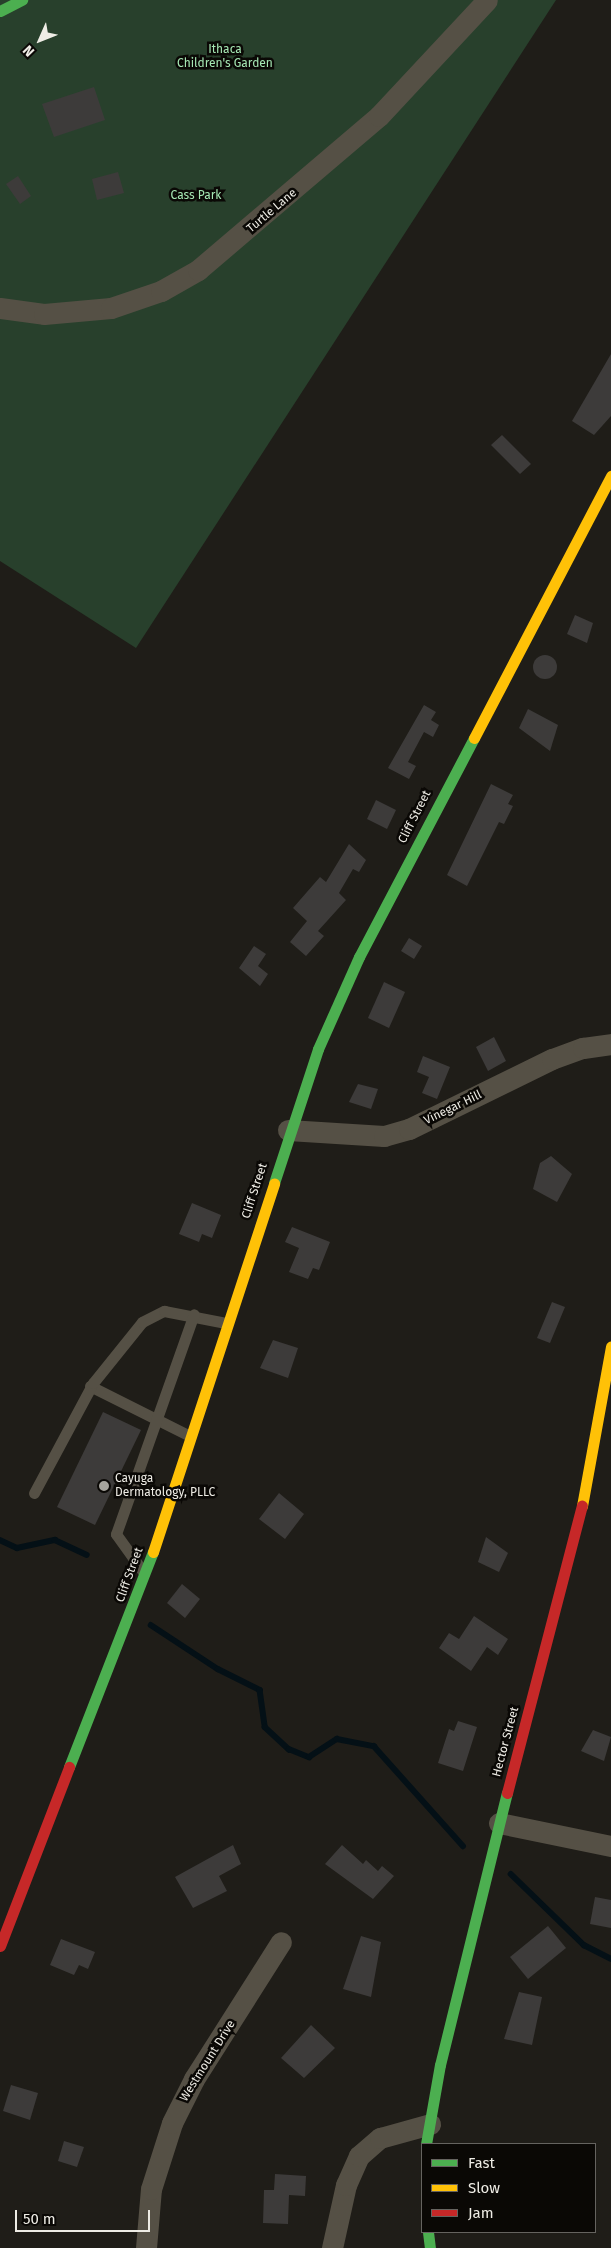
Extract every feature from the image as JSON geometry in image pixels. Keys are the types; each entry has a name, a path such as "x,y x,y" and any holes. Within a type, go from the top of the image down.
{"main road":[{"path":"0,11 22,0"},
{"name":"Cliff Street","path":"0,1946 145,1574 288,1130 359,957 611,476"},
{"name":"Hector Street","path":"428,2134 499,1823 583,1501 611,1347"},
{"path":"428,2233 430,2248"}],"street":[{"name":"Turtle Lane","path":"0,308 44,314 111,308 161,291 198,270 379,116 487,0"},
{"name":"Vinegar Hill","path":"288,1130 384,1136 409,1129 552,1059 583,1048 611,1044"},
{"path":"499,1823 611,1846"},
{"name":"Westmount Drive","path":"146,2248 151,2190 172,2123 194,2080 281,1942"},
{"path":"332,2248 346,2185 359,2156 380,2138 428,2134"}],"lane":[{"path":"34,1493 90,1386 142,1322 164,1311 194,1314 226,1323"},
{"path":"145,1574 116,1534 159,1421 194,1314"},
{"path":"90,1386 190,1436"}],"green space":[{"name":"Cass Park","path":"0,0 556,0 136,648 0,561"}],"building":[{"path":"94,87 105,120 54,137 42,104"},
{"path":"118,172 124,193 97,200 92,179"},
{"path":"18,176 31,196 20,204 6,184"},
{"path":"611,354 611,416 594,435 572,421"},
{"path":"502,435 531,464 520,474 491,445"},
{"path":"575,615 593,623 587,643 567,634"},
{"path":"545,655 553,659 557,667 553,675 545,679 537,675 533,667 537,659"},
{"path":"424,705 436,712 431,720 439,725 433,737 424,732 408,762 416,766 409,779 388,768"},
{"path":"528,709 558,725 550,751 519,728"},
{"path":"491,784 513,795 508,804 513,806 504,824 499,822 467,886 447,875"},
{"path":"376,800 396,810 387,829 367,819"},
{"path":"349,844 366,860 359,872 353,869 339,893 346,900 318,931 324,936 306,956 290,942 307,921 293,908 320,877 326,882"},
{"path":"409,938 422,946 414,959 401,951"},
{"path":"254,946 266,954 258,966 268,974 260,986 239,968"},
{"path":"384,982 405,992 389,1028 368,1018"},
{"path":"494,1037 506,1061 488,1071 476,1047"},
{"path":"423,1056 450,1067 437,1099 422,1093 429,1077 417,1072"},
{"path":"358,1084 378,1089 371,1109 349,1102"},
{"path":"551,1156 572,1174 557,1202 533,1189 540,1163"},
{"path":"192,1203 221,1215 212,1238 202,1234 199,1242 179,1234"},
{"path":"292,1227 330,1242 319,1270 313,1268 308,1279 289,1272 299,1248 285,1242"},
{"path":"552,1302 565,1307 550,1343 537,1338"},
{"path":"273,1340 298,1348 288,1378 260,1368"},
{"path":"103,1412 141,1430 95,1525 57,1507"},
{"path":"279,1493 304,1514 285,1539 259,1519"},
{"path":"486,1537 508,1553 499,1572 478,1562"},
{"path":"182,1584 200,1599 185,1618 167,1603"},
{"path":"474,1616 508,1639 498,1655 487,1647 471,1671 439,1648 449,1633 459,1639"},
{"path":"458,1721 477,1727 463,1771 438,1763 449,1729 454,1731"},
{"path":"593,1730 611,1737 604,1761 581,1751"},
{"path":"233,1845 241,1864 219,1876 227,1891 193,1908 175,1877"},
{"path":"342,1845 363,1864 366,1860 378,1871 382,1866 394,1876 373,1899 325,1864"},
{"path":"595,1897 611,1900 611,1928 590,1924"},
{"path":"548,1926 566,1948 528,1979 510,1957"},
{"path":"361,1936 381,1942 371,1997 343,1989"},
{"path":"61,1939 95,1952 88,1969 79,1965 74,1975 50,1965"},
{"path":"519,1992 542,1997 532,2045 504,2039"},
{"path":"311,2025 335,2048 304,2078 281,2058"},
{"path":"11,2085 38,2093 30,2120 3,2111"},
{"path":"64,2141 84,2147 77,2167 58,2161"},
{"path":"275,2174 306,2176 305,2196 289,2195 288,2224 263,2223 264,2190 274,2190"}],"waterway":[{"path":"0,1540 17,1548 55,1540 87,1555"},
{"path":"151,1625 218,1669 260,1690 265,1727 289,1749 309,1757 337,1739 374,1746 463,1846"},
{"path":"511,1874 584,1945 611,1959"}],"traffic: fast":[{"path":"0,11 22,0"},
{"path":"274,1183 318,1049 359,957 474,738"},
{"path":"69,1767 153,1552"},
{"path":"426,2143 440,2065 507,1793"},
{"path":"428,2233 430,2248"}],"traffic: slow":[{"path":"474,738 611,476"},
{"path":"153,1552 274,1183"},
{"path":"582,1506 611,1347"}],"traffic: jam":[{"path":"507,1793 582,1506"},
{"path":"0,1946 69,1767"}],"place":[{"name":"Cayuga Dermatology, PLLC","path":"104,1486"}],"park label":[{"name":"Ithaca Children's Garden","path":"225,57"}]}
